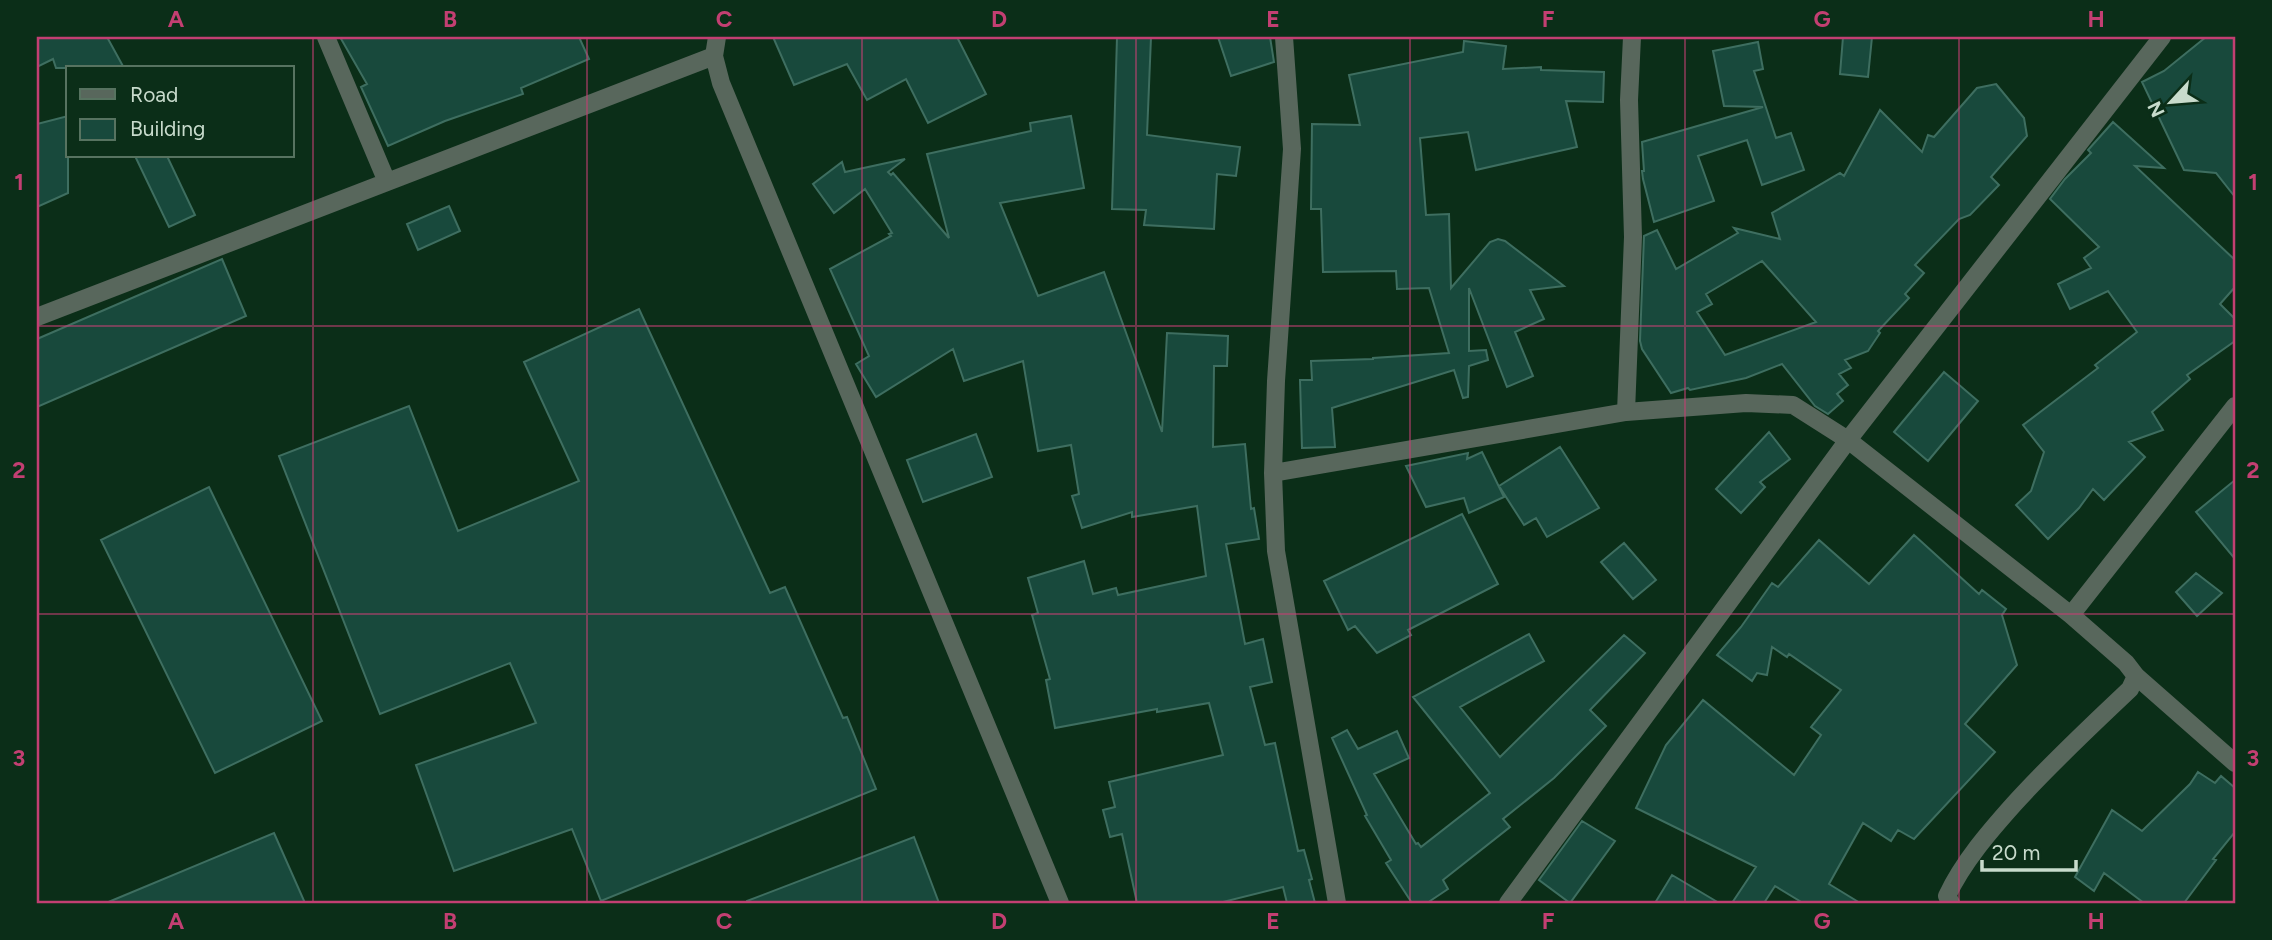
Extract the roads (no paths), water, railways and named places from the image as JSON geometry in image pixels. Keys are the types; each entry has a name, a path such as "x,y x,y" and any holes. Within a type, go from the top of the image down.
{"street":[{"path":"326,37 387,182"},
{"path":"717,37 714,57 726,96 1059,903"},
{"path":"1284,37 1292,149 1276,381 1273,473 1276,551 1337,903"},
{"path":"1626,412 1633,237 1629,100 1632,37"},
{"path":"1508,903 1847,440 2151,41"},
{"path":"37,317 714,57"},
{"path":"1273,473 1626,412 1746,402 1793,405 1847,440 2071,615 2235,763"},
{"path":"2071,615 2235,406"},
{"path":"1947,901 1955,880 1989,832 2052,763 2130,689 2136,676"}]}
